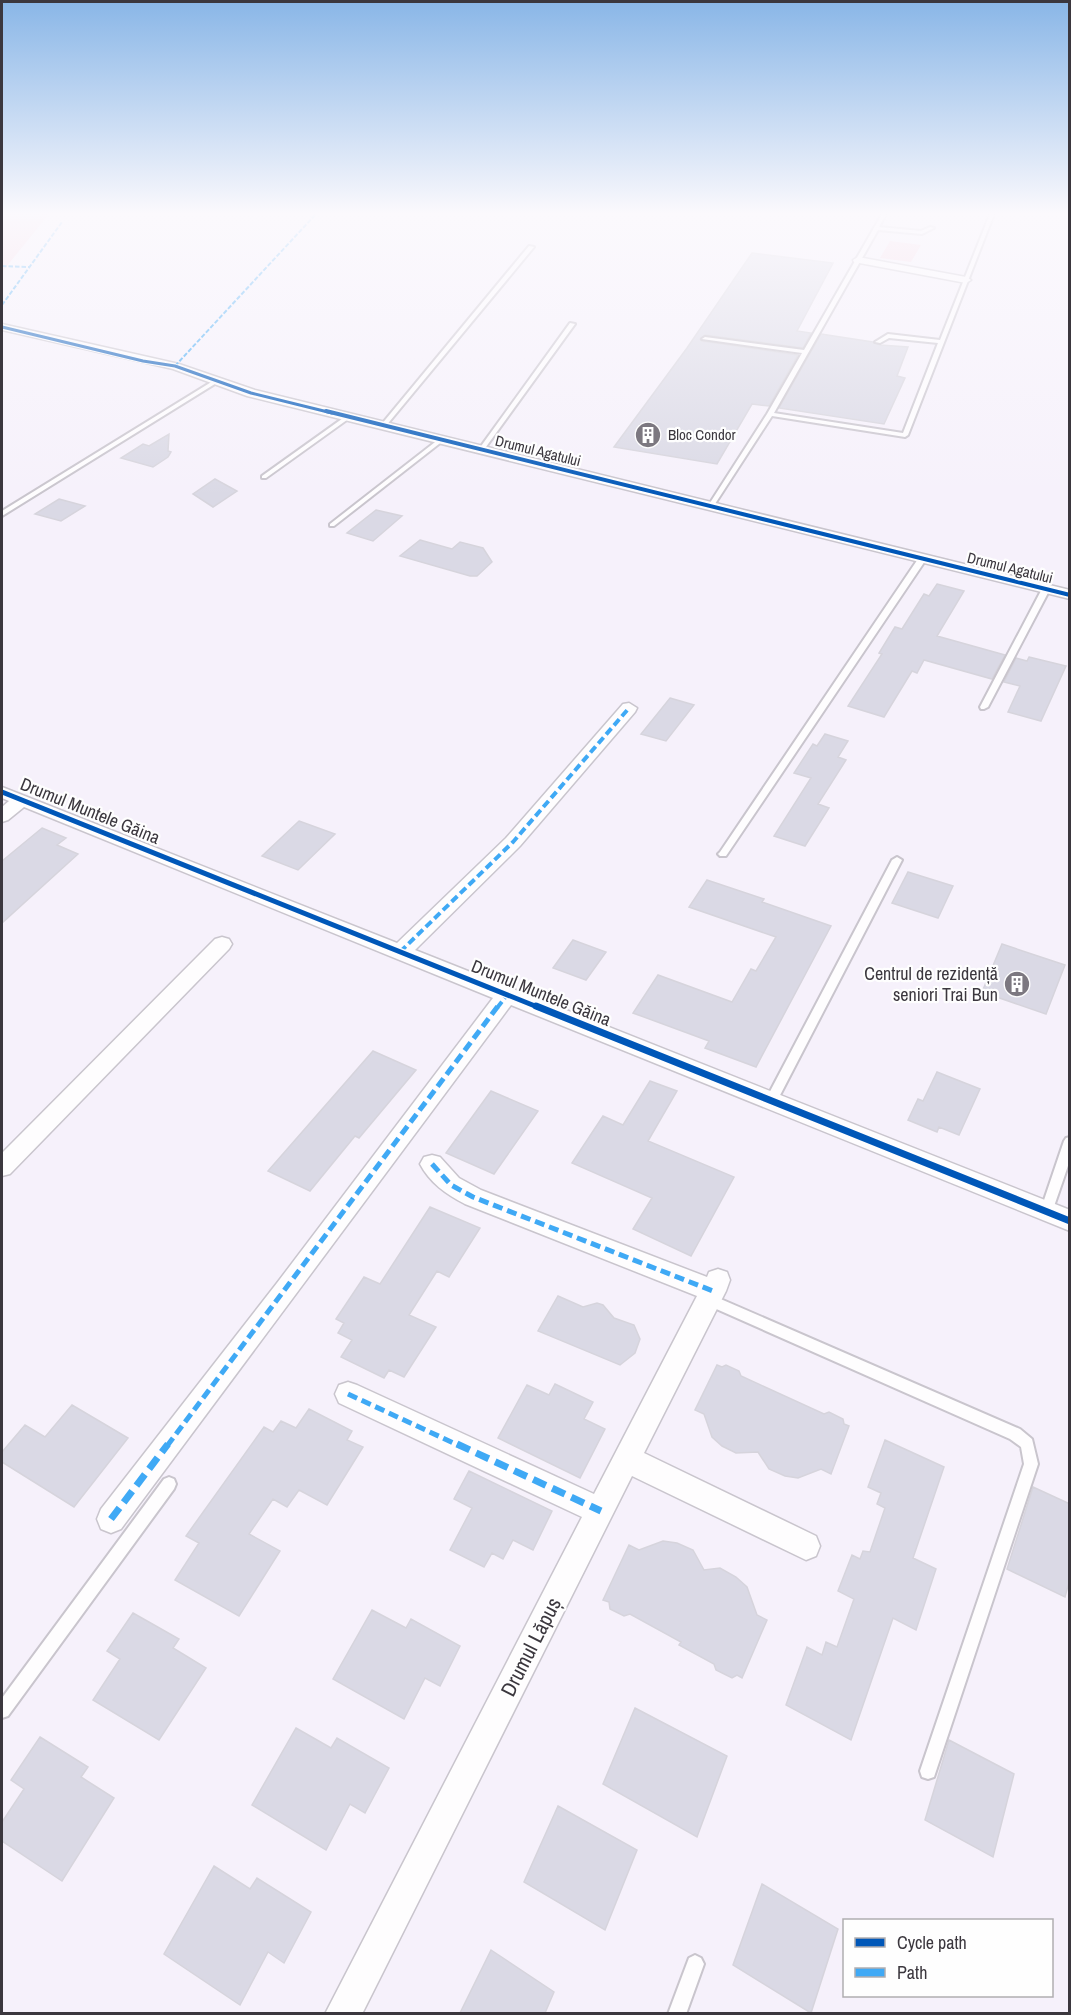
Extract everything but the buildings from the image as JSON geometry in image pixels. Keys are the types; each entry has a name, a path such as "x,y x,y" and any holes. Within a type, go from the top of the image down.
{"street":[{"name":"Drumul Agatului","path":"2,327 143,361 175,366 215,382 383,426 1068,595"},
{"path":"1068,595 1070,575"},
{"path":"400,952 513,842 629,708"},
{"name":"Drumul Muntele Găina","path":"2,792 1070,1221"},
{"path":"2,816 22,800"},
{"path":"2,1167 222,944"},
{"path":"111,1519 286,1291 507,995"},
{"path":"432,1164 451,1185 473,1197 713,1291"},
{"name":"Drumul Lăpuș","path":"343,2013 713,1291"},
{"path":"348,1394 601,1511"},
{"path":"627,1459 806,1546"}],"lane":[{"path":"383,426 481,308"},
{"path":"711,506 770,414 831,308"},
{"path":"770,414 905,435 955,308"},
{"path":"481,450 572,324"},
{"path":"878,342 888,336 942,342"},
{"path":"705,339 806,352"},
{"path":"2,514 215,382"},
{"path":"264,477 348,417"},
{"path":"332,525 441,440"},
{"path":"723,854 923,558"},
{"path":"984,707 1046,589"},
{"path":"771,1101 897,860"},
{"path":"1046,1212 1070,1141"},
{"path":"713,1291 1015,1434 1027,1444 1031,1464 928,1771"},
{"path":"2,1710 169,1484"},
{"path":"677,2013 695,1964"}],"marked path":[{"path":"175,366 229,308"},
{"path":"400,952 513,842 629,708"},
{"path":"111,1519 286,1291 507,995"},
{"path":"432,1164 451,1185 473,1197 713,1291"},
{"path":"348,1394 601,1511"}],"cycle path":[{"path":"2,327 143,361 175,366 251,393 1070,595"},
{"path":"2,792 1070,1221"}],"place":[{"name":"Bloc Condor","path":"648,435"},
{"name":"Centrul de rezidență seniori Trai Bun","path":"1017,984"}]}
